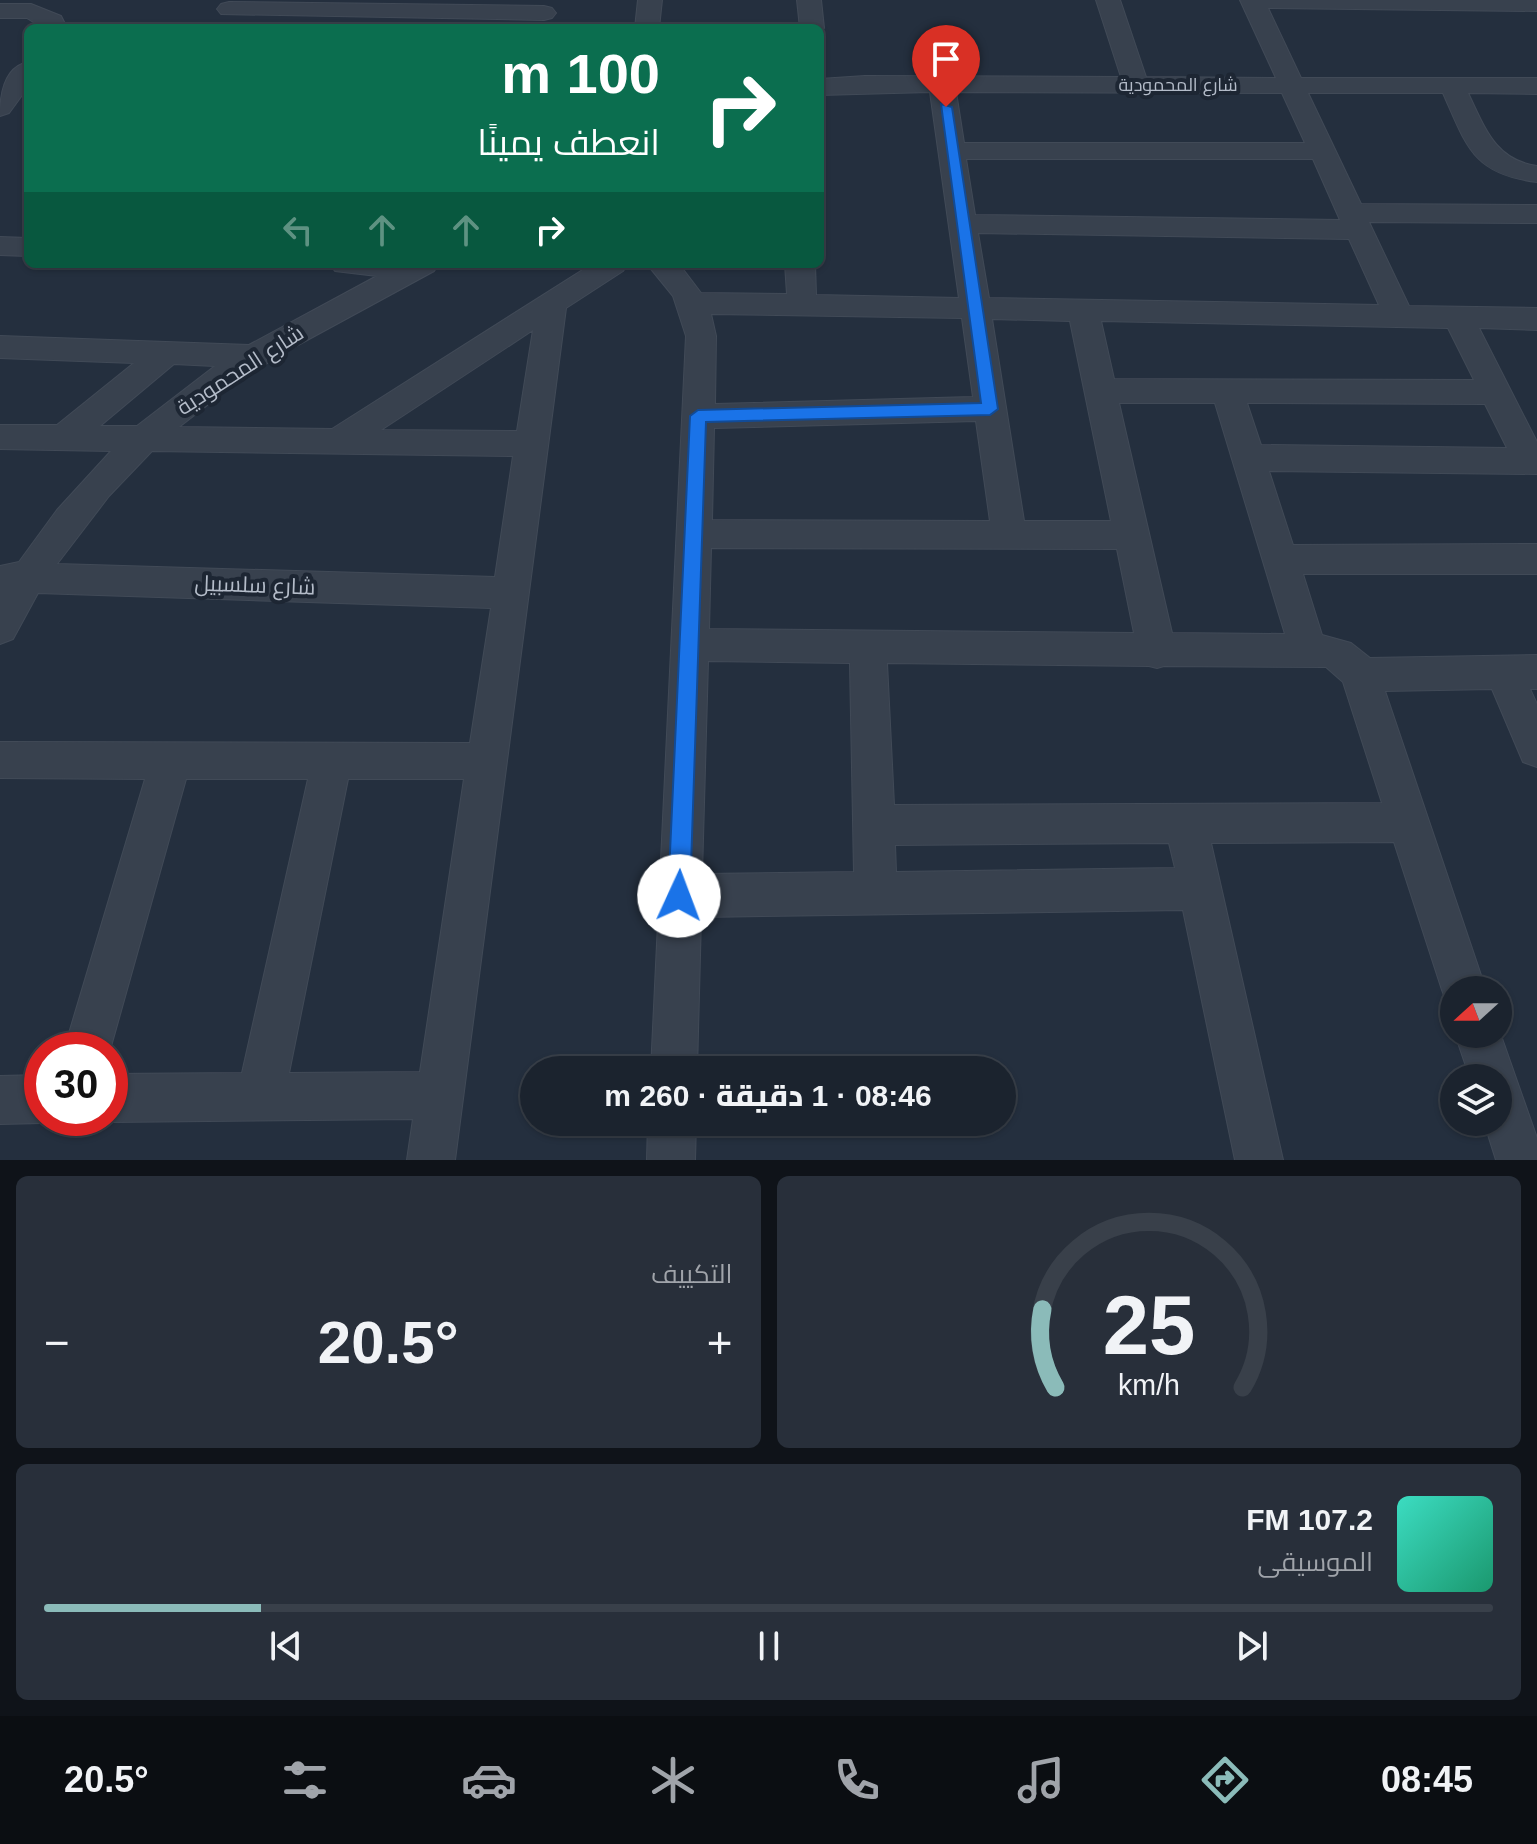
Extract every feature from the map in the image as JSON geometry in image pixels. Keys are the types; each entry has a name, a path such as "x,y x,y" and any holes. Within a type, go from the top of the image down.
{"street":[{"path":"647,24 650,0"},
{"path":"809,0 812,24"},
{"path":"1108,0 1136,85"},
{"path":"1399,316 1252,0 1537,4"},
{"path":"227,12 326,5 419,6 544,14"},
{"path":"0,11 41,13 54,24"},
{"path":"4,96 24,74"},
{"path":"942,85 1009,535"},
{"path":"1452,86 1492,162 1516,172 1537,174"},
{"name":"شارع المحمودية","path":"824,87 1537,86"},
{"path":"952,151 1322,151"},
{"path":"963,224 1355,222 1537,214"},
{"path":"0,246 24,247"},
{"name":"شارع المحمودية","path":"0,628 14,577 145,438 198,394 254,356 416,268"},
{"path":"337,442 606,268"},
{"path":"666,268 694,303 701,336 674,1056"},
{"path":"800,268 802,305"},
{"path":"431,1160 552,301"},
{"path":"694,303 1537,319"},
{"path":"1083,310 1157,652"},
{"path":"1248,458 1534,461 1458,317"},
{"path":"0,347 254,356"},
{"path":"65,437 167,353"},
{"path":"1101,391 1496,392"},
{"path":"1227,391 1309,651"},
{"path":"698,416 990,409"},
{"path":"0,437 531,444"},
{"path":"693,534 1132,535"},
{"path":"1280,560 1537,559"},
{"name":"شارع سلسبيل","path":"14,577 510,593"},
{"path":"689,645 1157,652 1309,651 1338,654 1347,659 1360,675 1459,976"},
{"path":"868,646 876,894"},
{"path":"1360,675 1520,673 1537,749"},
{"path":"0,760 486,761"},
{"path":"92,1032 171,760"},
{"path":"261,1096 332,761"},
{"path":"874,825 1408,822"},
{"path":"1186,823 1259,1160"},
{"path":"679,896 1200,889"},
{"path":"128,1098 438,1095"},
{"path":"0,1100 24,1099"},
{"path":"671,1160 672,1136"},
{"path":"1512,1136 1520,1160"}],"route":[{"path":"679,896 698,416 990,409 946,107"}]}
